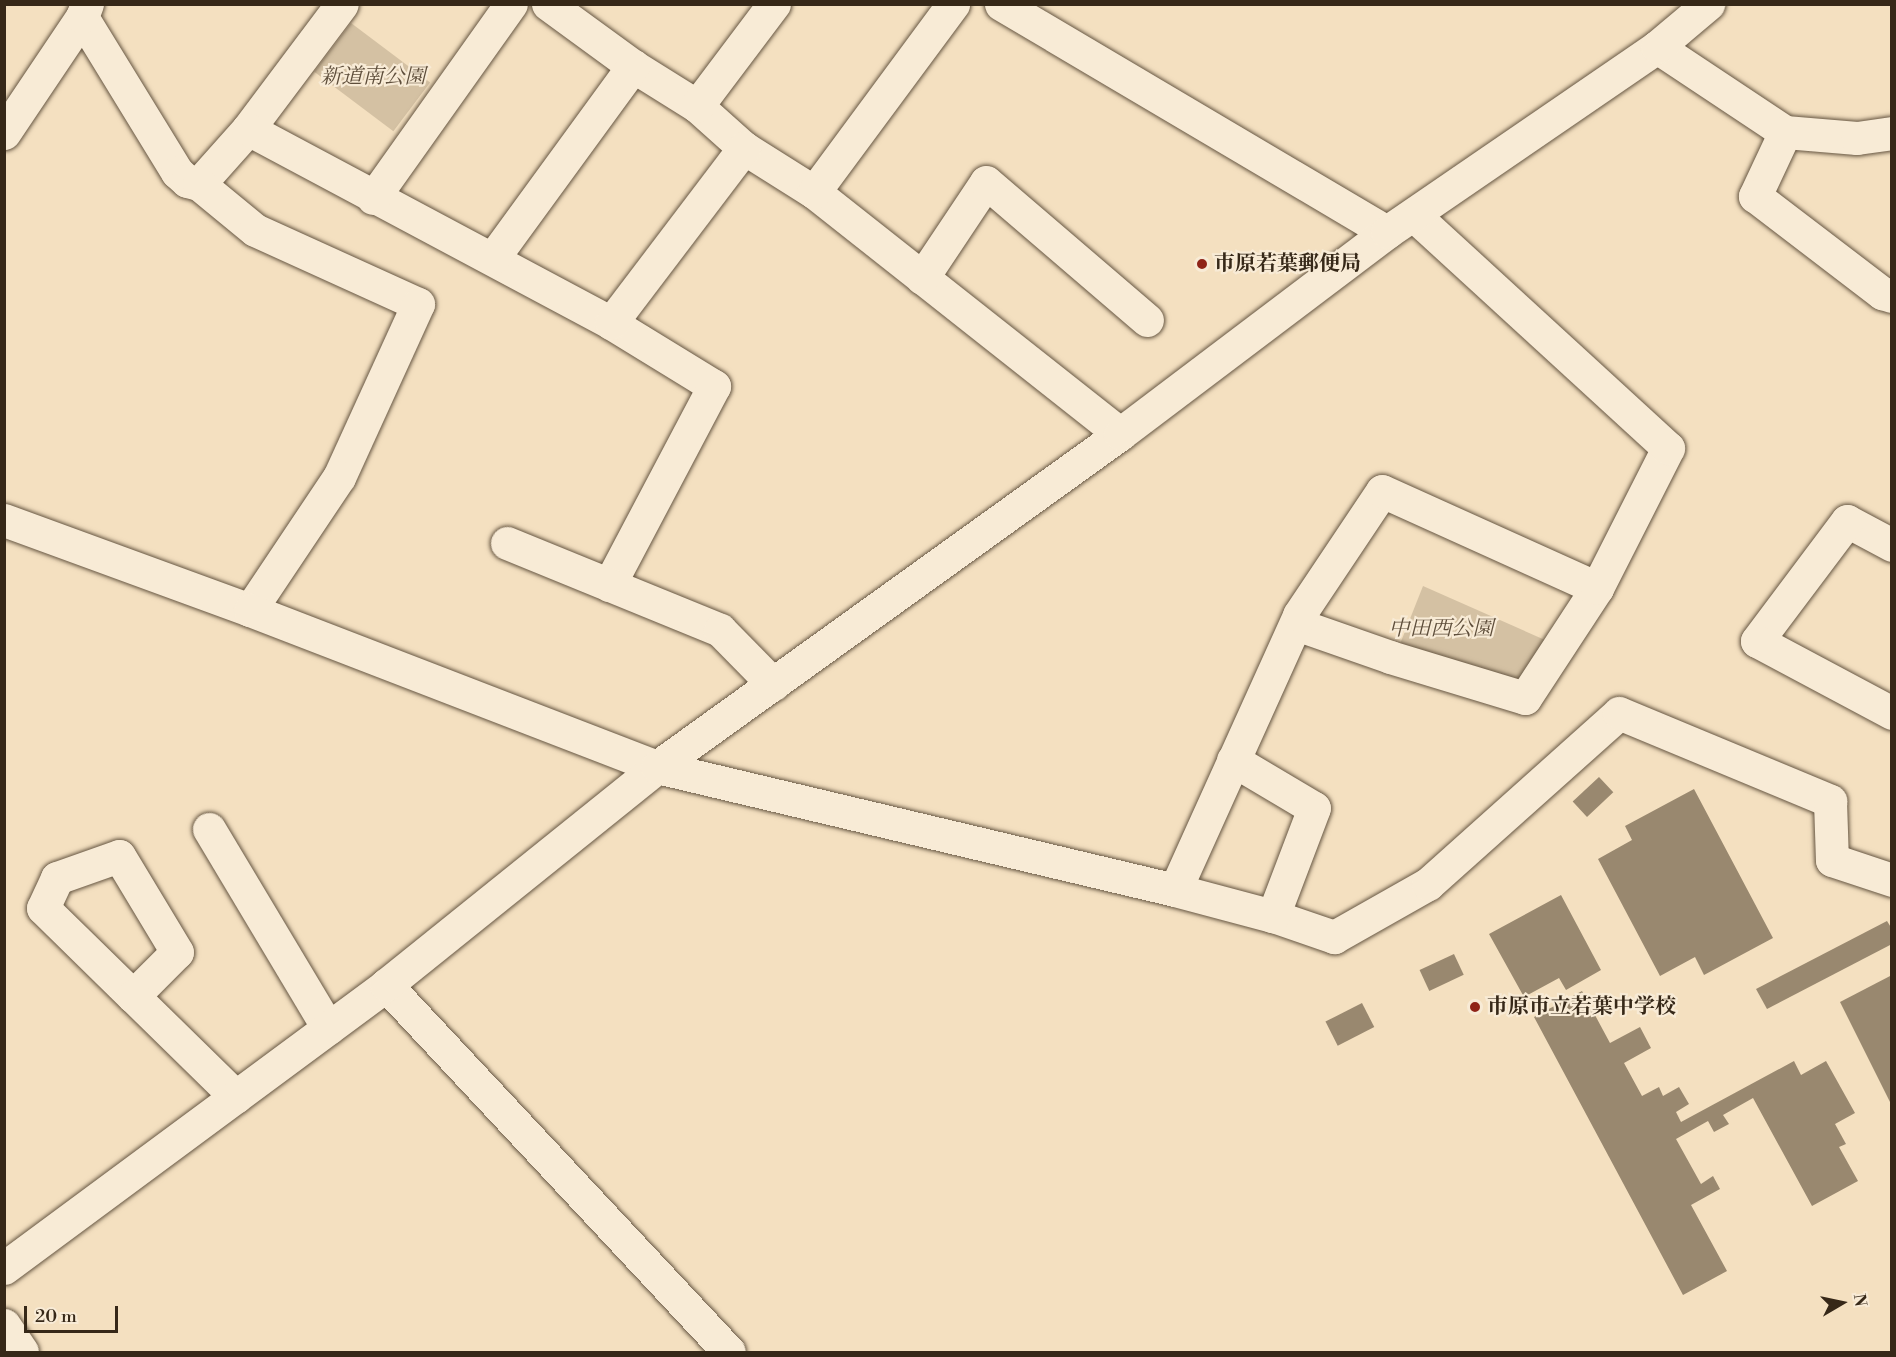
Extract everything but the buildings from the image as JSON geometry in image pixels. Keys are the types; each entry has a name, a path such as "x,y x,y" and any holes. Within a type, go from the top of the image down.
{"street":[{"path":"199,184 248,129 342,4"},
{"path":"373,198 511,4"},
{"path":"548,4 591,16 633,66 697,106 744,148 814,192 1120,434"},
{"path":"697,106 774,4"},
{"path":"814,192 953,4"},
{"path":"1001,4 1400,223 1668,448 1597,588 1525,698 1390,657 1296,624"},
{"path":"4,1268 386,985 657,767 1120,434 1400,223 1657,46 1708,4"},
{"path":"4,133 84,11 177,172 187,181 199,184 255,230 418,304 339,477 250,610"},
{"path":"1657,46 1785,132 1857,138 1892,133"},
{"path":"493,258 633,66"},
{"path":"248,129 373,198 493,258 611,323 714,386 609,585"},
{"path":"1785,132 1755,196 1882,293 1892,296"},
{"path":"611,323 744,148"},
{"path":"922,278 986,182 1148,320"},
{"path":"1174,890 1296,624 1382,491 1597,588"},
{"path":"4,520 250,610 657,767 1174,890 1273,916 1334,937 1428,884 1619,713 1830,801 1832,860 1892,880"},
{"path":"1892,545 1847,521 1757,641 1892,713"},
{"path":"507,543 720,630 773,684"},
{"path":"1233,760 1314,808 1273,916"},
{"path":"209,829 328,1028"},
{"path":"386,985 729,1353"},
{"path":"133,996 236,1097"},
{"path":"4,1325 22,1353"}],"green space":[{"name":"新道南公園","path":"351,23 430,83 393,131 314,72"},
{"name":"中田西公園","path":"1423,586 1545,640 1527,675 1510,682 1398,649"}],"place":[{"name":"市原若葉郵便局","path":"1202,264"},
{"name":"市原市立若葉中学校","path":"1475,1007"}]}
